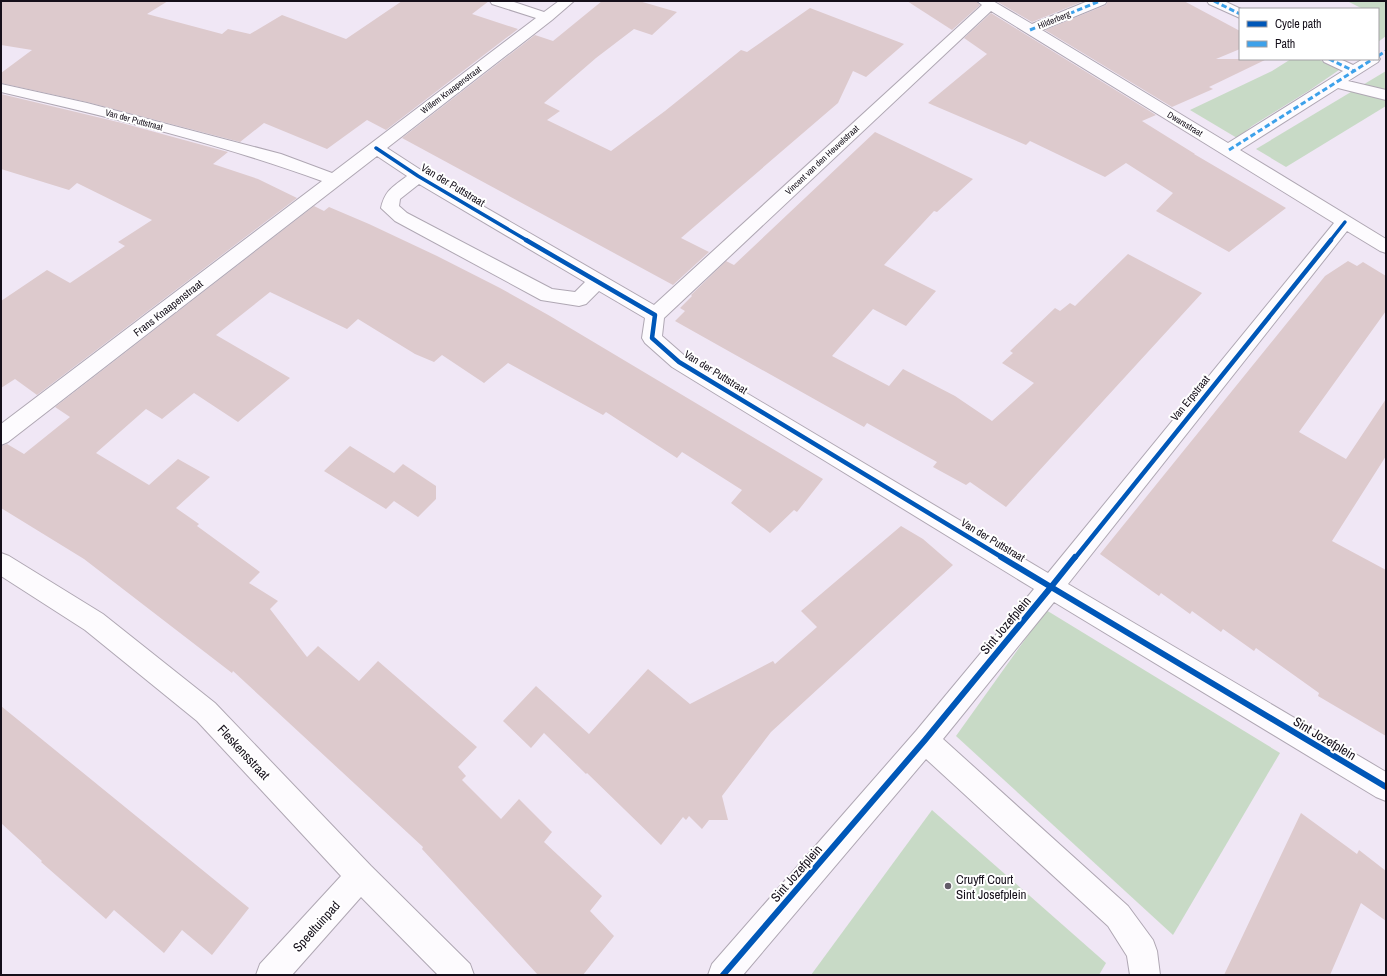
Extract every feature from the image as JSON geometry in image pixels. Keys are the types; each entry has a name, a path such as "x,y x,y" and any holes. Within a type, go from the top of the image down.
{"street":[{"path":"497,1 547,17"},
{"name":"Willem Knaapenstraat","path":"334,179 567,1"},
{"name":"Hilderberg","path":"1030,30 1100,1"},
{"path":"1214,1 1239,14"},
{"name":"Dwarsstraat","path":"987,3 1386,247"},
{"name":"Vincent van den Heuvelstraat","path":"655,315 987,3"},
{"path":"1331,60 1354,71"},
{"path":"1229,150 1371,60"},
{"path":"1336,82 1386,95"},
{"name":"Van der Puttstraat","path":"1,88 82,106 275,158 334,179"},
{"name":"Van der Puttstraat","path":"376,148 418,176 655,315 652,338 679,362 1051,587"},
{"name":"Van der Puttstraat","path":"418,176 392,197 390,208 401,217 548,295 579,299 597,282"},
{"name":"Frans Knaapenstraat","path":"1,436 334,179"},
{"name":"Van Erpstraat","path":"1051,587 1345,222"},
{"name":"Fleskensstraat","path":"1,563 94,622 206,712 361,876 458,975"},
{"name":"Sint Jozefplein","path":"722,975 924,740 1051,587 1386,787"},
{"path":"924,740 1118,916 1142,951 1145,975"},
{"name":"Speeltuinpad","path":"271,975 361,876"}],"green space":[{"path":"1347,1 1386,1 1386,36 1379,41 1379,8 1361,8"},
{"path":"1289,60 1320,60 1339,70 1252,126 1237,138 1190,110 1272,71"},
{"path":"1386,71 1386,106 1286,167 1256,149"},
{"path":"1046,610 1280,753 1173,935 956,736"},
{"name":"Cruyff Court Sint Josefplein","path":"932,810 1106,963 1099,975 811,975"}],"building":[{"path":"1,1 168,1 147,14 222,34 228,29 250,34 282,15 346,39 402,1 489,1 472,14 518,29 386,130 367,120 327,149 264,123 240,142 87,102 1,83 1,73 32,50 1,45"},
{"path":"602,1 639,1 677,12 652,35 634,29 596,58 544,103 560,111 547,120 611,151 665,111 741,50 747,52 810,8 904,44 866,77 853,71 838,103 681,238 709,252 673,285 402,138 535,35 553,41"},
{"path":"907,1 976,1 980,5 952,30"},
{"path":"996,1 1084,1 1032,22"},
{"path":"1108,1 1184,1 1239,30 1239,49 1216,59 1265,60 1209,87 1213,89 1172,107 1045,30 1106,5"},
{"path":"991,13 1156,115 1142,121 1194,154 1286,208 1229,252 1156,211 1173,193 1126,163 1105,177 1030,141 1026,145 928,103 987,54 964,38"},
{"path":"1,94 122,123 228,152 213,164 258,179 297,198 37,395 15,379 1,388 1,301 47,270 70,283 125,246 118,242 152,220 77,183 69,190 1,169"},
{"path":"875,132 973,179 937,212 934,211 884,265 936,291 906,326 873,309 832,356 889,386 903,369 955,396 992,421 1034,383 1002,363 1013,353 1010,351 1055,308 1060,311 1070,303 1075,306 1128,254 1202,293 1006,507 970,482 966,485 933,467 937,462 867,423 864,427 675,321 685,311 680,308 692,296 691,295 726,261 734,265"},
{"path":"314,206 324,211 329,207 369,224 500,288 550,316 823,479 797,512 794,510 770,533 731,503 742,490 682,452 677,458 606,412 603,415 508,363 484,383 442,355 434,362 415,354 358,319 347,329 270,292 216,335 290,378 238,422 194,393 162,419 146,409 96,453 149,485 178,459 210,477 176,508 199,524 197,526 260,572 249,583 278,601 270,609 307,657 318,646 359,681 378,661 477,747 458,767 466,776 462,780 501,819 519,799 552,832 544,842 602,896 590,911 614,936 583,975 538,975 422,849 423,847 233,671 232,673 84,559 1,508 1,446 7,444 24,454 70,417 55,407"},
{"path":"1348,261 1357,266 1363,262 1386,276 1386,311 1299,432 1346,459 1386,399 1386,456 1332,541 1386,570 1386,736 1318,696 1319,693 1256,648 1254,651 1223,629 1221,632 1192,611 1190,614 1161,593 1159,596 1100,554 1325,276"},
{"path":"350,446 394,473 403,464 436,486 436,499 418,517 394,501 386,509 324,471"},
{"path":"901,526 923,539 953,565 771,732 722,796 728,820 709,820 702,829 689,816 686,820 683,817 661,845 544,733 531,748 503,721 536,686 589,734 648,669 690,704 773,661 775,664 817,627 801,611"},
{"path":"1,706 249,908 212,955 182,930 164,953 114,910 106,919 41,862 42,861 1,823"},
{"path":"1301,813 1357,854 1359,850 1386,871 1386,921 1361,903 1330,975 1224,975"}],"marked path":[{"path":"1030,30 1100,1"},
{"path":"1214,1 1239,14"},
{"path":"1379,55 1386,51"},
{"path":"1331,60 1354,71"},
{"path":"1229,150 1371,60"}],"cycle path":[{"path":"376,148 418,176 655,315 652,338 679,362 1051,587 1345,222"},
{"path":"723,975 925,740 1051,587 1386,787"}],"place":[{"name":"Cruyff Court Sint Josefplein","path":"948,886"}]}
